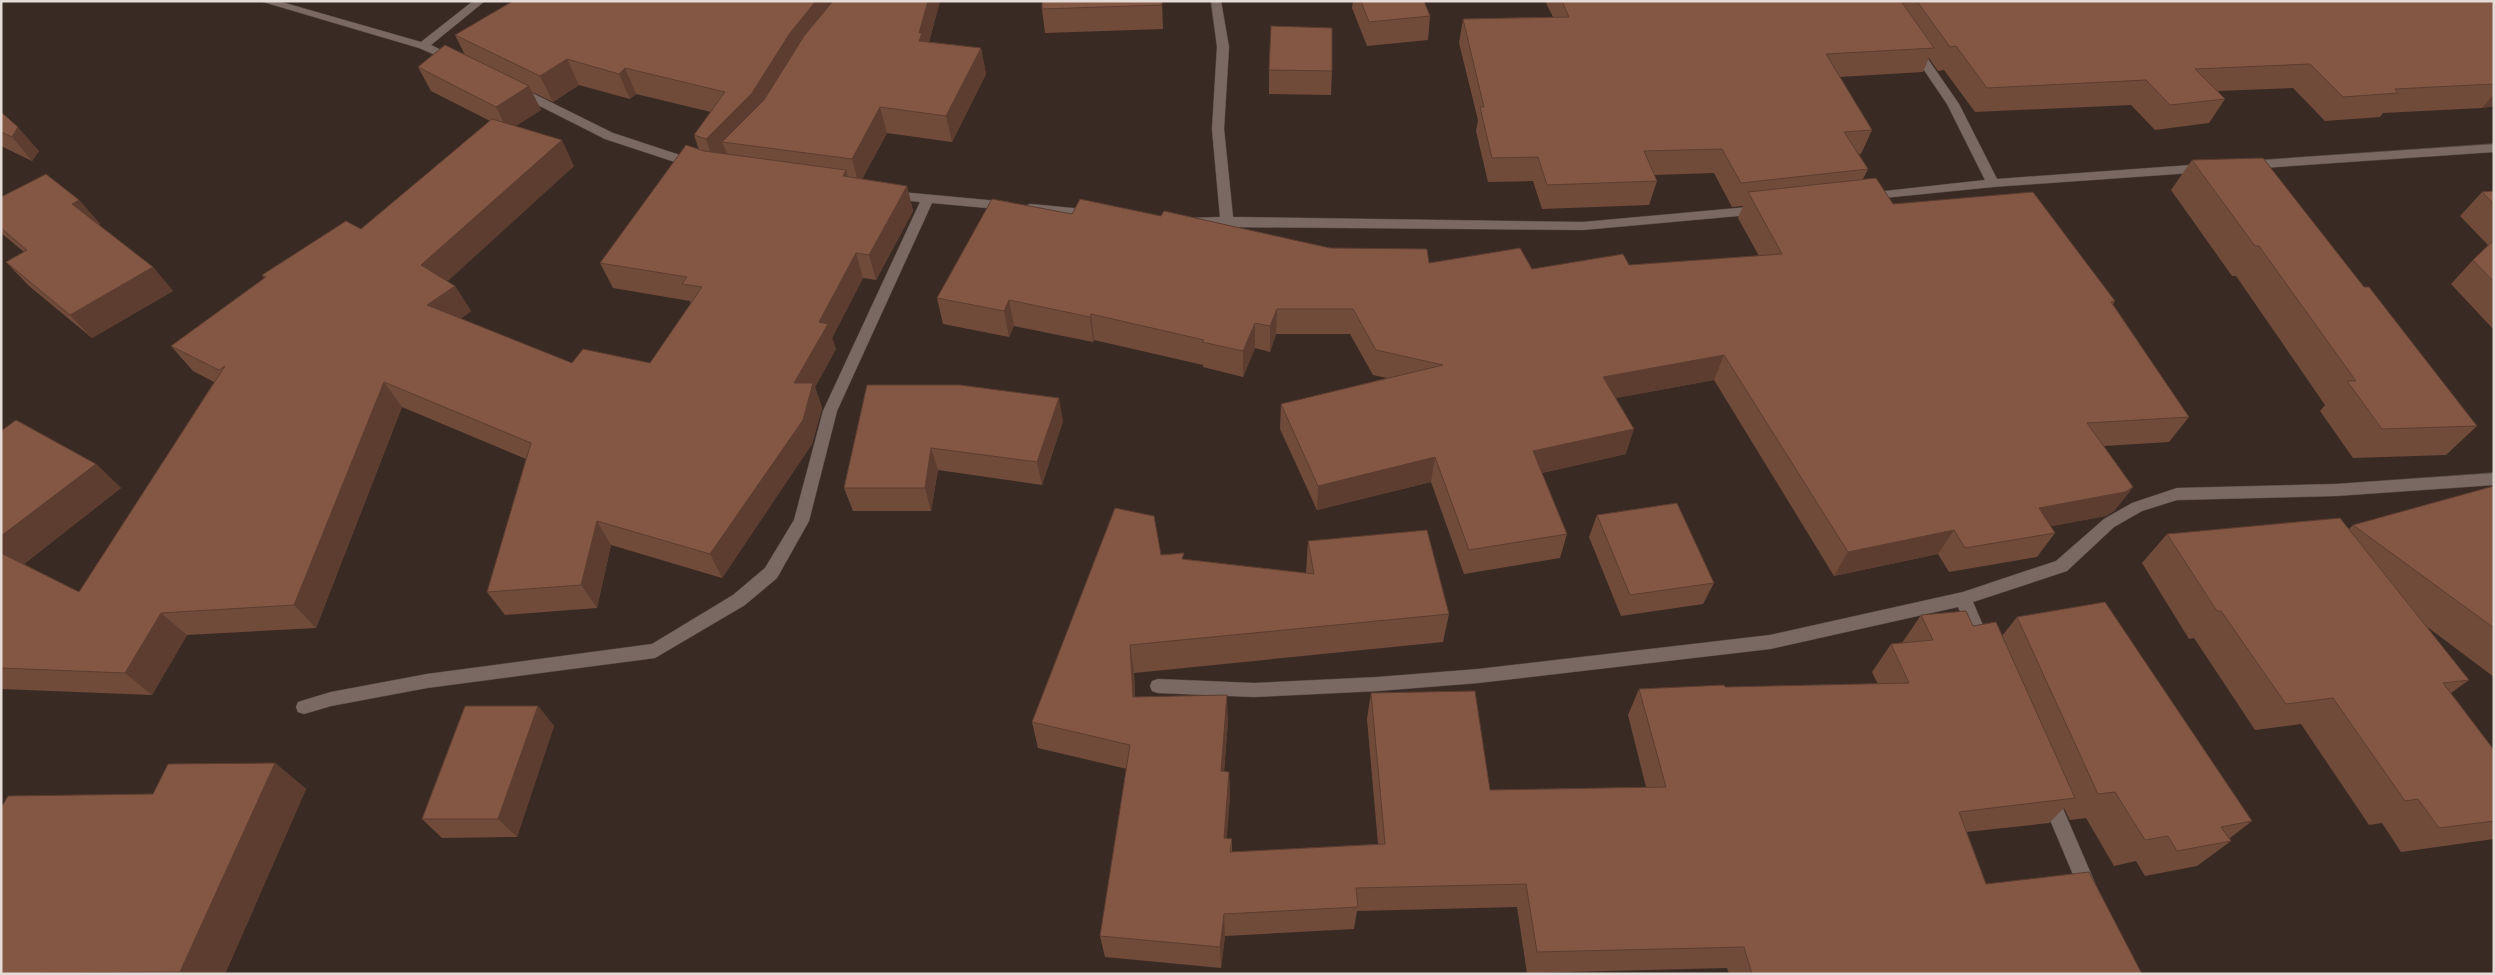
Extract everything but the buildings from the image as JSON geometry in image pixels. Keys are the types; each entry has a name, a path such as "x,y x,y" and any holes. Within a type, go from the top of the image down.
{"street":[{"path":"265,1 423,46 465,66"},
{"path":"423,46 480,1"},
{"path":"1216,1 1223,47 1218,129 1227,223"},
{"path":"1910,41 1953,104 1993,183"},
{"path":"508,86 609,136 709,169"},
{"path":"2238,166 2494,148"},
{"path":"1858,198 1993,183 2219,167"},
{"path":"879,193 927,200 1107,215"},
{"path":"304,707 332,699 427,681 655,651 739,600 772,572 801,521 830,411 927,200"},
{"path":"1181,220 1227,223 1583,226 1770,208"},
{"path":"1158,686 1254,690 1378,684 1478,676 1770,642 1963,599 2060,566 2109,523 2137,507 2177,494 2336,490 2494,479"},
{"path":"1963,599 1991,663"},
{"path":"2042,782 2098,910"}]}
